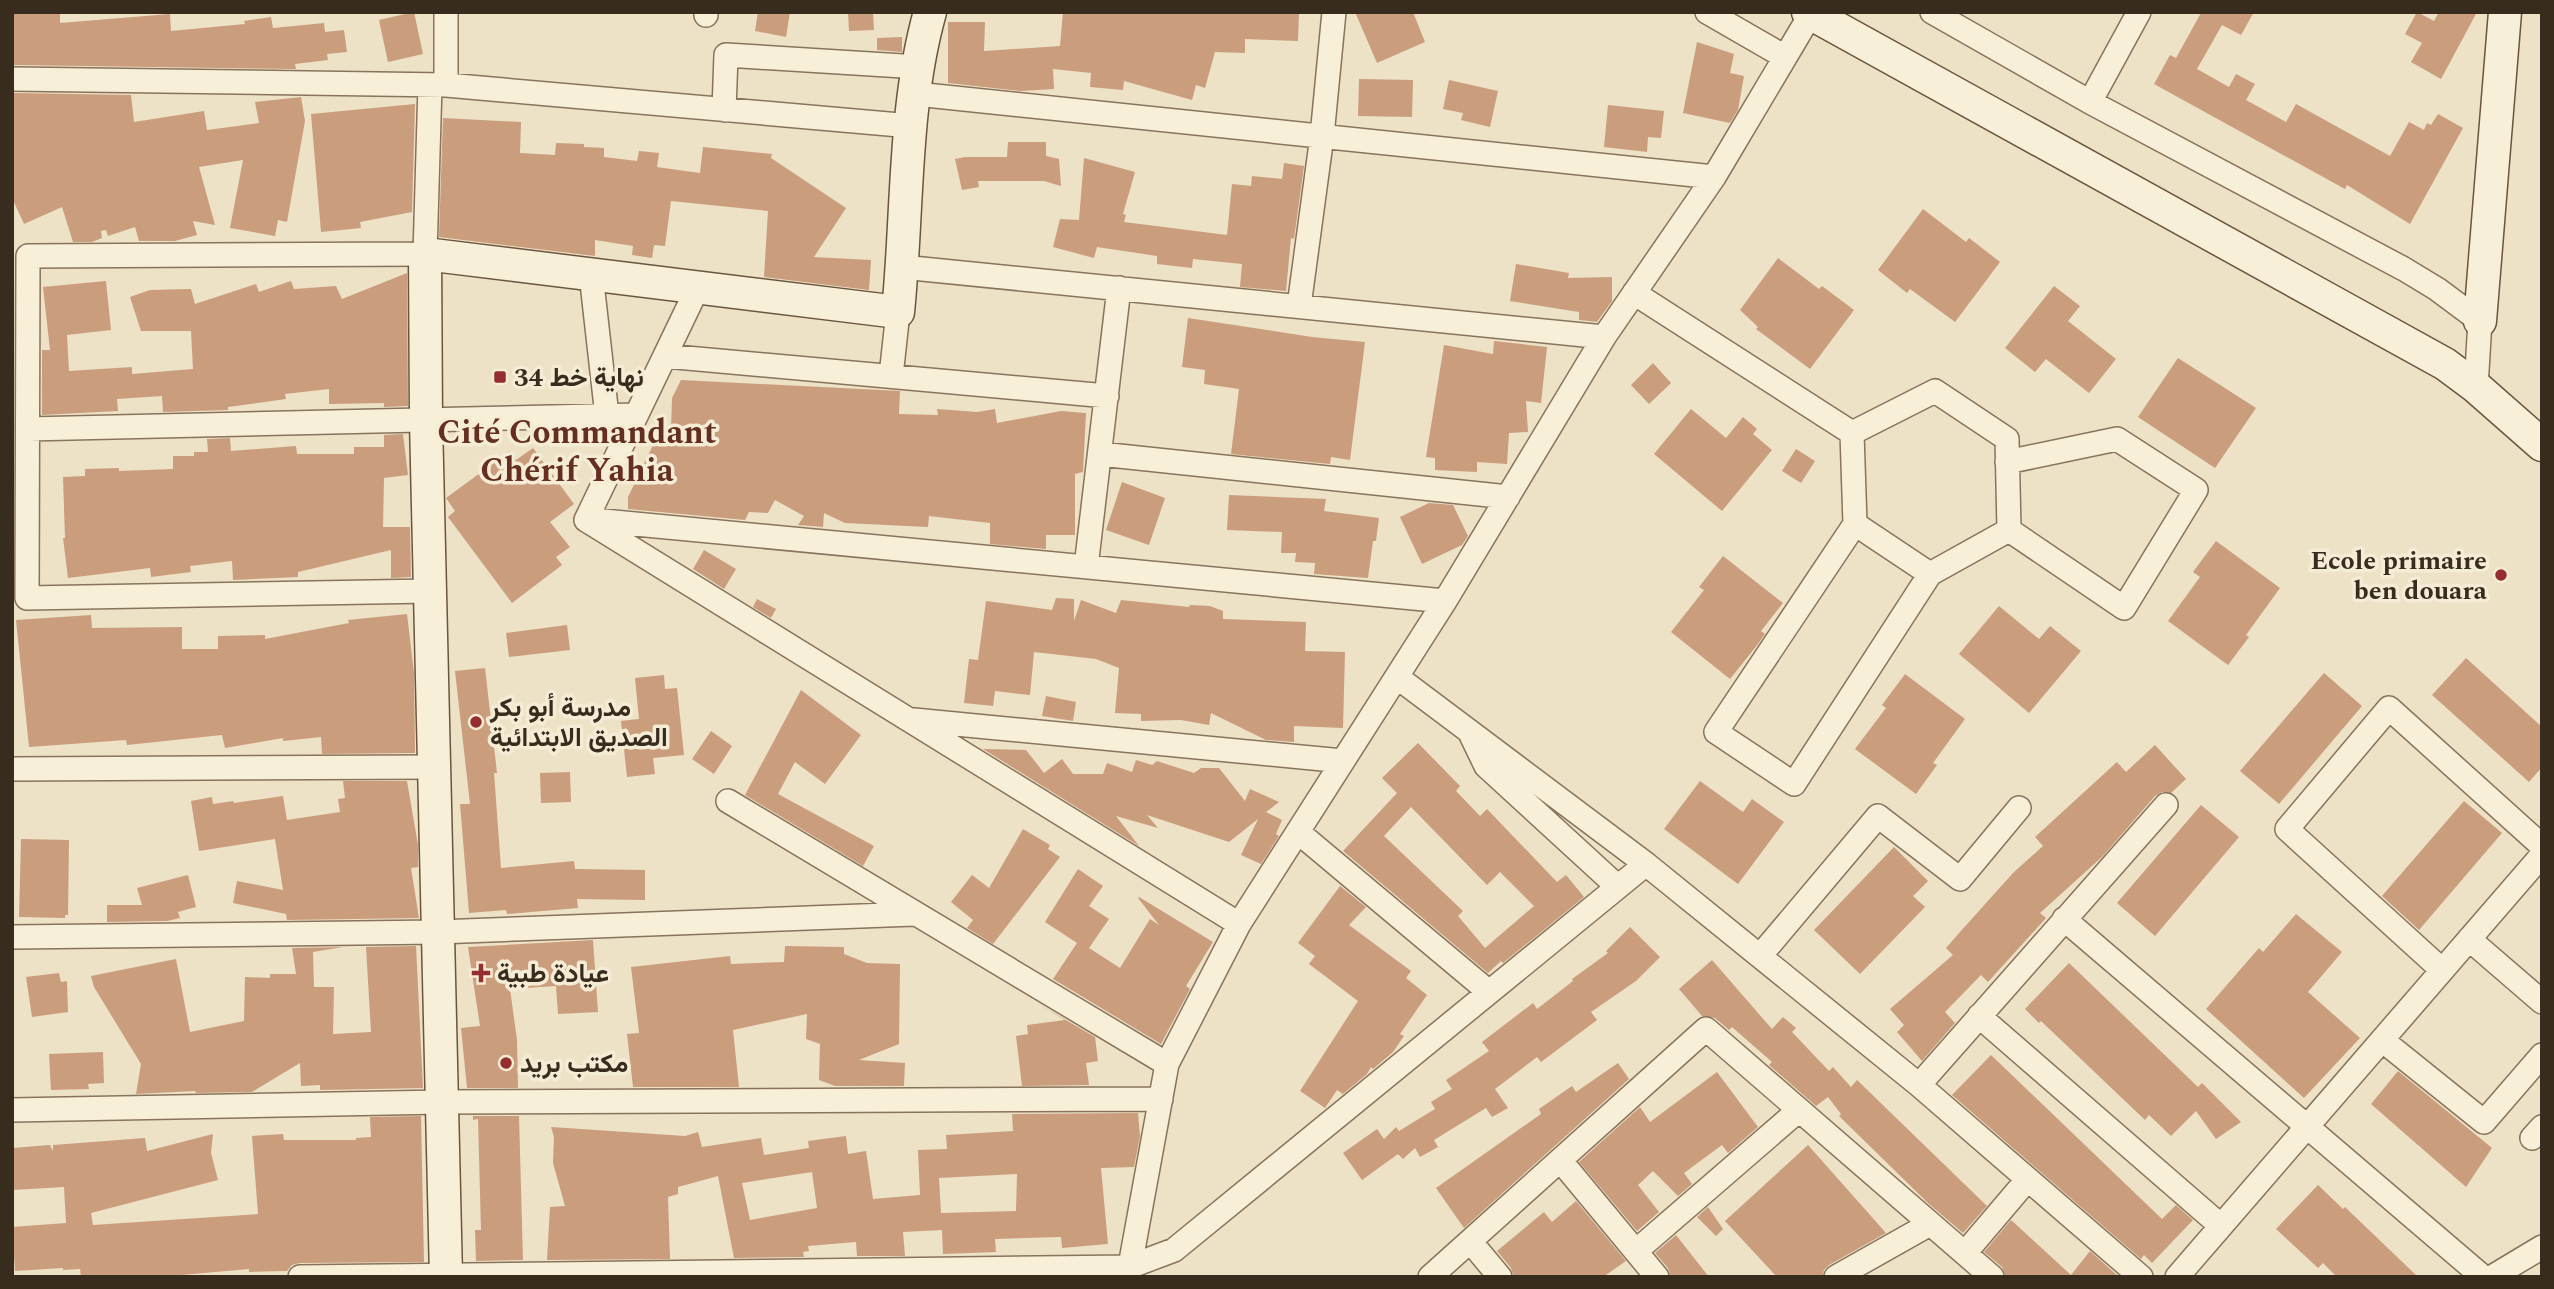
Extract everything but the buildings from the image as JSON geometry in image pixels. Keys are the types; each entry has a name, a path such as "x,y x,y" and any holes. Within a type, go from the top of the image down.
{"street":[{"path":"446,12 425,254 426,421 446,1276"},
{"path":"891,376 902,267 911,127 923,39 930,12"},
{"path":"1299,306 1322,136 1334,12"},
{"path":"1707,12 1785,57"},
{"path":"1932,12 2090,102 2403,269 2437,289 2480,321"},
{"path":"2090,102 2139,12"},
{"path":"2476,387 2505,12"},
{"path":"1129,1272 1167,1063 1239,925 1445,601 1604,337 1714,177 1810,13 2445,364 2476,387 2542,445"},
{"path":"724,110 726,55 1322,136 1714,177"},
{"path":"12,79 438,85 911,127"},
{"path":"430,591 19,598 20,520 27,429 20,362 28,256 425,254 898,312"},
{"path":"902,267 1604,337"},
{"path":"591,274 607,416"},
{"path":"586,520 698,287"},
{"path":"1086,567 1119,288"},
{"path":"1634,293 1852,433"},
{"path":"665,356 1107,396"},
{"path":"1852,433 1935,391 2007,439 2008,530"},
{"path":"27,429 636,415"},
{"path":"1852,433 1855,524 1716,732 1794,783 1930,574 2008,530"},
{"path":"2007,462 2117,439 2196,490 2124,608 2008,530"},
{"path":"1100,454 1508,497"},
{"path":"586,520 1445,601"},
{"path":"586,520 1239,925"},
{"path":"1855,524 1930,574"},
{"path":"1396,677 1646,864 1919,1084 2141,1277"},
{"path":"2442,970 2287,829 2389,708 2542,846"},
{"path":"907,719 1343,761"},
{"path":"1468,731 1486,766 1619,887"},
{"path":"12,769 434,767"},
{"path":"729,802 1167,1063"},
{"path":"1919,1084 2166,805"},
{"path":"1760,956 1878,816 1960,879 2019,808"},
{"path":"1298,832 1489,992"},
{"path":"2177,1277 2542,856"},
{"path":"300,1277 1129,1272 1174,1250 1646,864"},
{"path":"12,937 438,932 914,914"},
{"path":"2064,919 2483,1277"},
{"path":"2469,939 2542,1002"},
{"path":"1979,1016 2221,1226"},
{"path":"1430,1277 1706,1029 1992,1277"},
{"path":"2382,1040 2484,1122 2542,1055"},
{"path":"12,1110 442,1102 1161,1099"},
{"path":"1636,1251 1799,1110"},
{"path":"1560,1160 1657,1277"},
{"path":"1965,1253 2027,1180"},
{"path":"1836,1277 1930,1224"},
{"path":"1470,1241 1500,1277"},
{"path":"2492,1277 2542,1247"}],"place":[{"name":"نهاية خط 34","path":"500,377"},
{"name":"Ecole primaire ben douara","path":"2501,575"},
{"name":"مدرسة أبو بكر الصديق الابتدائية","path":"476,722"},
{"name":"عيادة طبية","path":"481,973"},
{"name":"مكتب بريد","path":"506,1063"}],"district":[{"name":"Cité Commandant Chérif Yahia","path":"577,450"}]}
